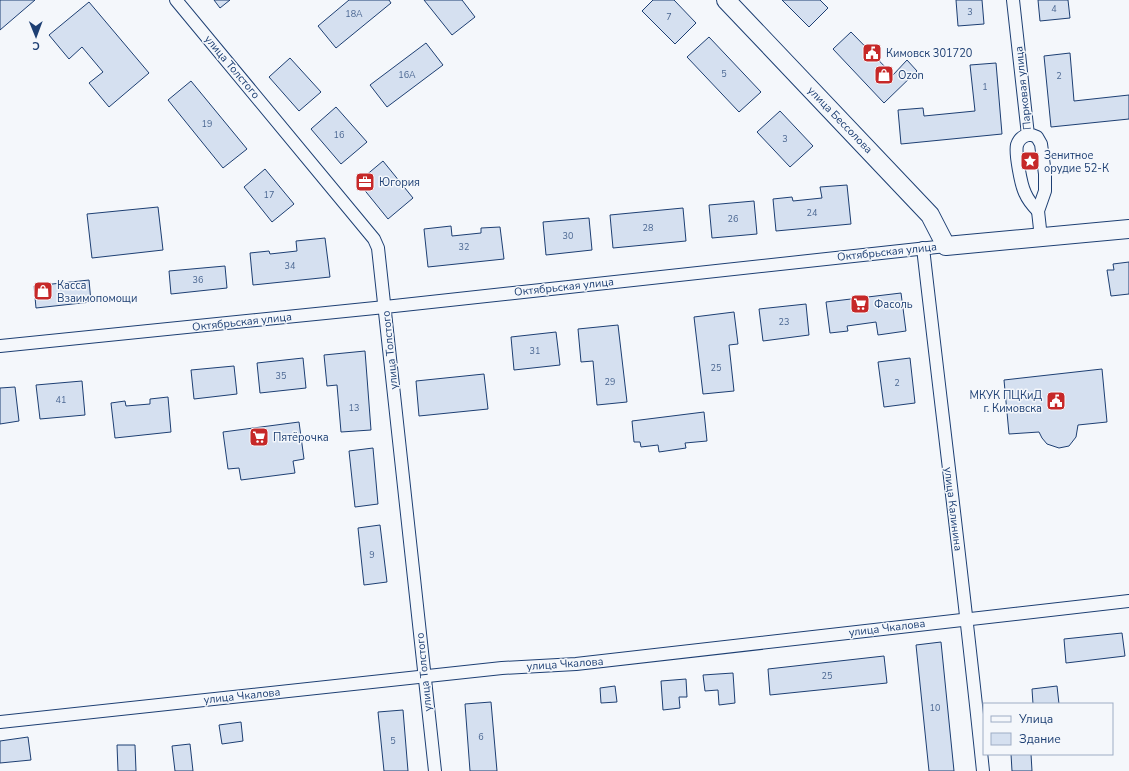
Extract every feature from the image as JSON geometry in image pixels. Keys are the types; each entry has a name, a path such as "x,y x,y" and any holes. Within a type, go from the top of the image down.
{"main road":[{"name":"улица Бессолова","path":"726,0 930,215 946,246"},
{"name":"Октябрьская улица","path":"946,246 1129,229"}],"street":[{"name":"улица Толстого","path":"176,0 377,243 380,255 435,771"},
{"name":"Парковая улица","path":"1013,0 1028,135 1037,137 1041,144 1045,174 1044,191 1038,211 1041,238"},
{"path":"1028,135 1021,138 1017,146 1020,176 1025,193 1038,211"},
{"name":"Октябрьская улица","path":"0,346 385,307 946,246"},
{"name":"улица Калинина","path":"923,248 967,619 983,771"},
{"name":"улица Чкалова","path":"0,722 502,668 576,664 1129,601"}],"building":[{"path":"0,0 35,0 0,30"},
{"path":"214,0 230,0 220,8"},
{"path":"349,0 389,0 391,3 336,48 318,26"},
{"path":"424,0 462,0 475,17 452,35"},
{"path":"653,0 674,0 696,23 675,44 642,11"},
{"path":"782,0 820,0 828,8 809,27"},
{"path":"956,0 982,0 984,24 958,26"},
{"path":"1038,0 1068,0 1070,18 1040,21"},
{"path":"89,2 149,73 109,107 89,83 103,72 82,47 69,59 49,35"},
{"path":"851,32 893,75 907,60 917,71 884,103 833,49"},
{"path":"709,37 761,92 739,112 687,57"},
{"path":"426,43 443,65 387,107 370,85"},
{"path":"1070,53 1074,101 1129,95 1129,119 1051,127 1044,56"},
{"path":"290,58 321,92 299,111 269,77"},
{"path":"996,63 1002,134 901,144 898,110 923,108 924,116 975,111 970,65"},
{"path":"191,81 247,149 223,168 168,100"},
{"path":"336,107 367,142 341,164 311,129"},
{"path":"780,111 813,146 790,167 757,132"},
{"path":"383,161 413,198 388,219 358,182"},
{"path":"265,169 294,204 272,222 244,187"},
{"path":"847,185 851,224 776,231 773,199 792,197 793,201 822,198 820,187"},
{"path":"754,201 757,234 712,238 709,205"},
{"path":"158,207 163,250 92,258 87,214"},
{"path":"683,208 686,241 613,248 610,215"},
{"path":"589,218 592,250 546,255 543,222"},
{"path":"451,226 452,236 481,233 481,228 500,227 504,259 428,267 424,229"},
{"path":"325,238 330,277 253,285 250,253 269,251 270,254 297,251 296,241"},
{"path":"1129,262 1129,294 1111,296 1107,270 1114,270 1113,264"},
{"path":"225,266 227,288 171,294 169,271"},
{"path":"89,280 91,302 36,308 34,286"},
{"path":"901,293 906,331 878,335 876,322 847,326 848,331 830,333 826,302"},
{"path":"806,304 809,335 763,341 759,309"},
{"path":"734,312 738,344 729,345 734,391 703,394 694,317"},
{"path":"618,325 627,402 597,405 593,361 581,362 578,329"},
{"path":"556,332 560,365 514,370 511,337"},
{"path":"365,351 371,430 341,432 337,385 327,386 324,355"},
{"path":"303,358 306,388 260,393 257,363"},
{"path":"910,358 915,403 884,407 878,362"},
{"path":"234,366 237,394 194,399 191,370"},
{"name":"МКУК ПЦКиД г. Кимовска","path":"1102,369 1107,422 1078,425 1076,437 1069,446 1059,448 1047,444 1039,432 1009,434 1004,380"},
{"path":"484,374 488,409 419,416 416,381"},
{"path":"82,381 85,415 40,419 36,385"},
{"path":"15,387 19,421 0,424 0,388"},
{"path":"168,397 171,432 115,438 111,403 125,401 126,406 150,404 150,399"},
{"path":"704,412 707,441 685,443 686,448 659,452 658,445 641,447 640,442 634,442 632,421"},
{"path":"299,422 304,459 293,461 295,473 241,480 239,468 228,469 223,432"},
{"path":"373,448 378,504 355,507 349,451"},
{"path":"380,525 387,582 364,585 358,528"},
{"path":"1122,633 1125,656 1066,663 1064,639"},
{"path":"941,642 954,771 929,771 916,645"},
{"path":"884,656 887,683 770,695 768,669"},
{"path":"733,673 735,703 719,705 718,690 705,691 703,675"},
{"path":"686,679 687,697 679,697 680,708 663,710 661,681"},
{"path":"615,686 617,702 601,703 600,688"},
{"path":"1057,686 1059,703 1033,703 1032,689"},
{"path":"491,702 497,771 470,771 465,704"},
{"path":"403,710 408,771 384,771 378,712"},
{"path":"241,722 243,741 222,744 219,725"},
{"path":"28,737 31,760 0,763 0,741"},
{"path":"190,744 193,771 175,771 172,746"},
{"path":"117,745 135,745 136,771 118,771"},
{"path":"1011,755 1031,755 1032,771 1012,771"}],"place":[{"name":"Кимовск 301720","path":"872,53"},
{"name":"Ozon","path":"884,75"},
{"name":"Зенитное орудие 52-К","path":"1030,161"},
{"name":"Югория","path":"365,182"},
{"name":"Касса Взаимопомощи","path":"43,291"},
{"name":"Фасоль","path":"860,304"},
{"name":"МКУК ПЦКиД г. Кимовска","path":"1056,401"},
{"name":"Пятёрочка","path":"259,437"}]}
